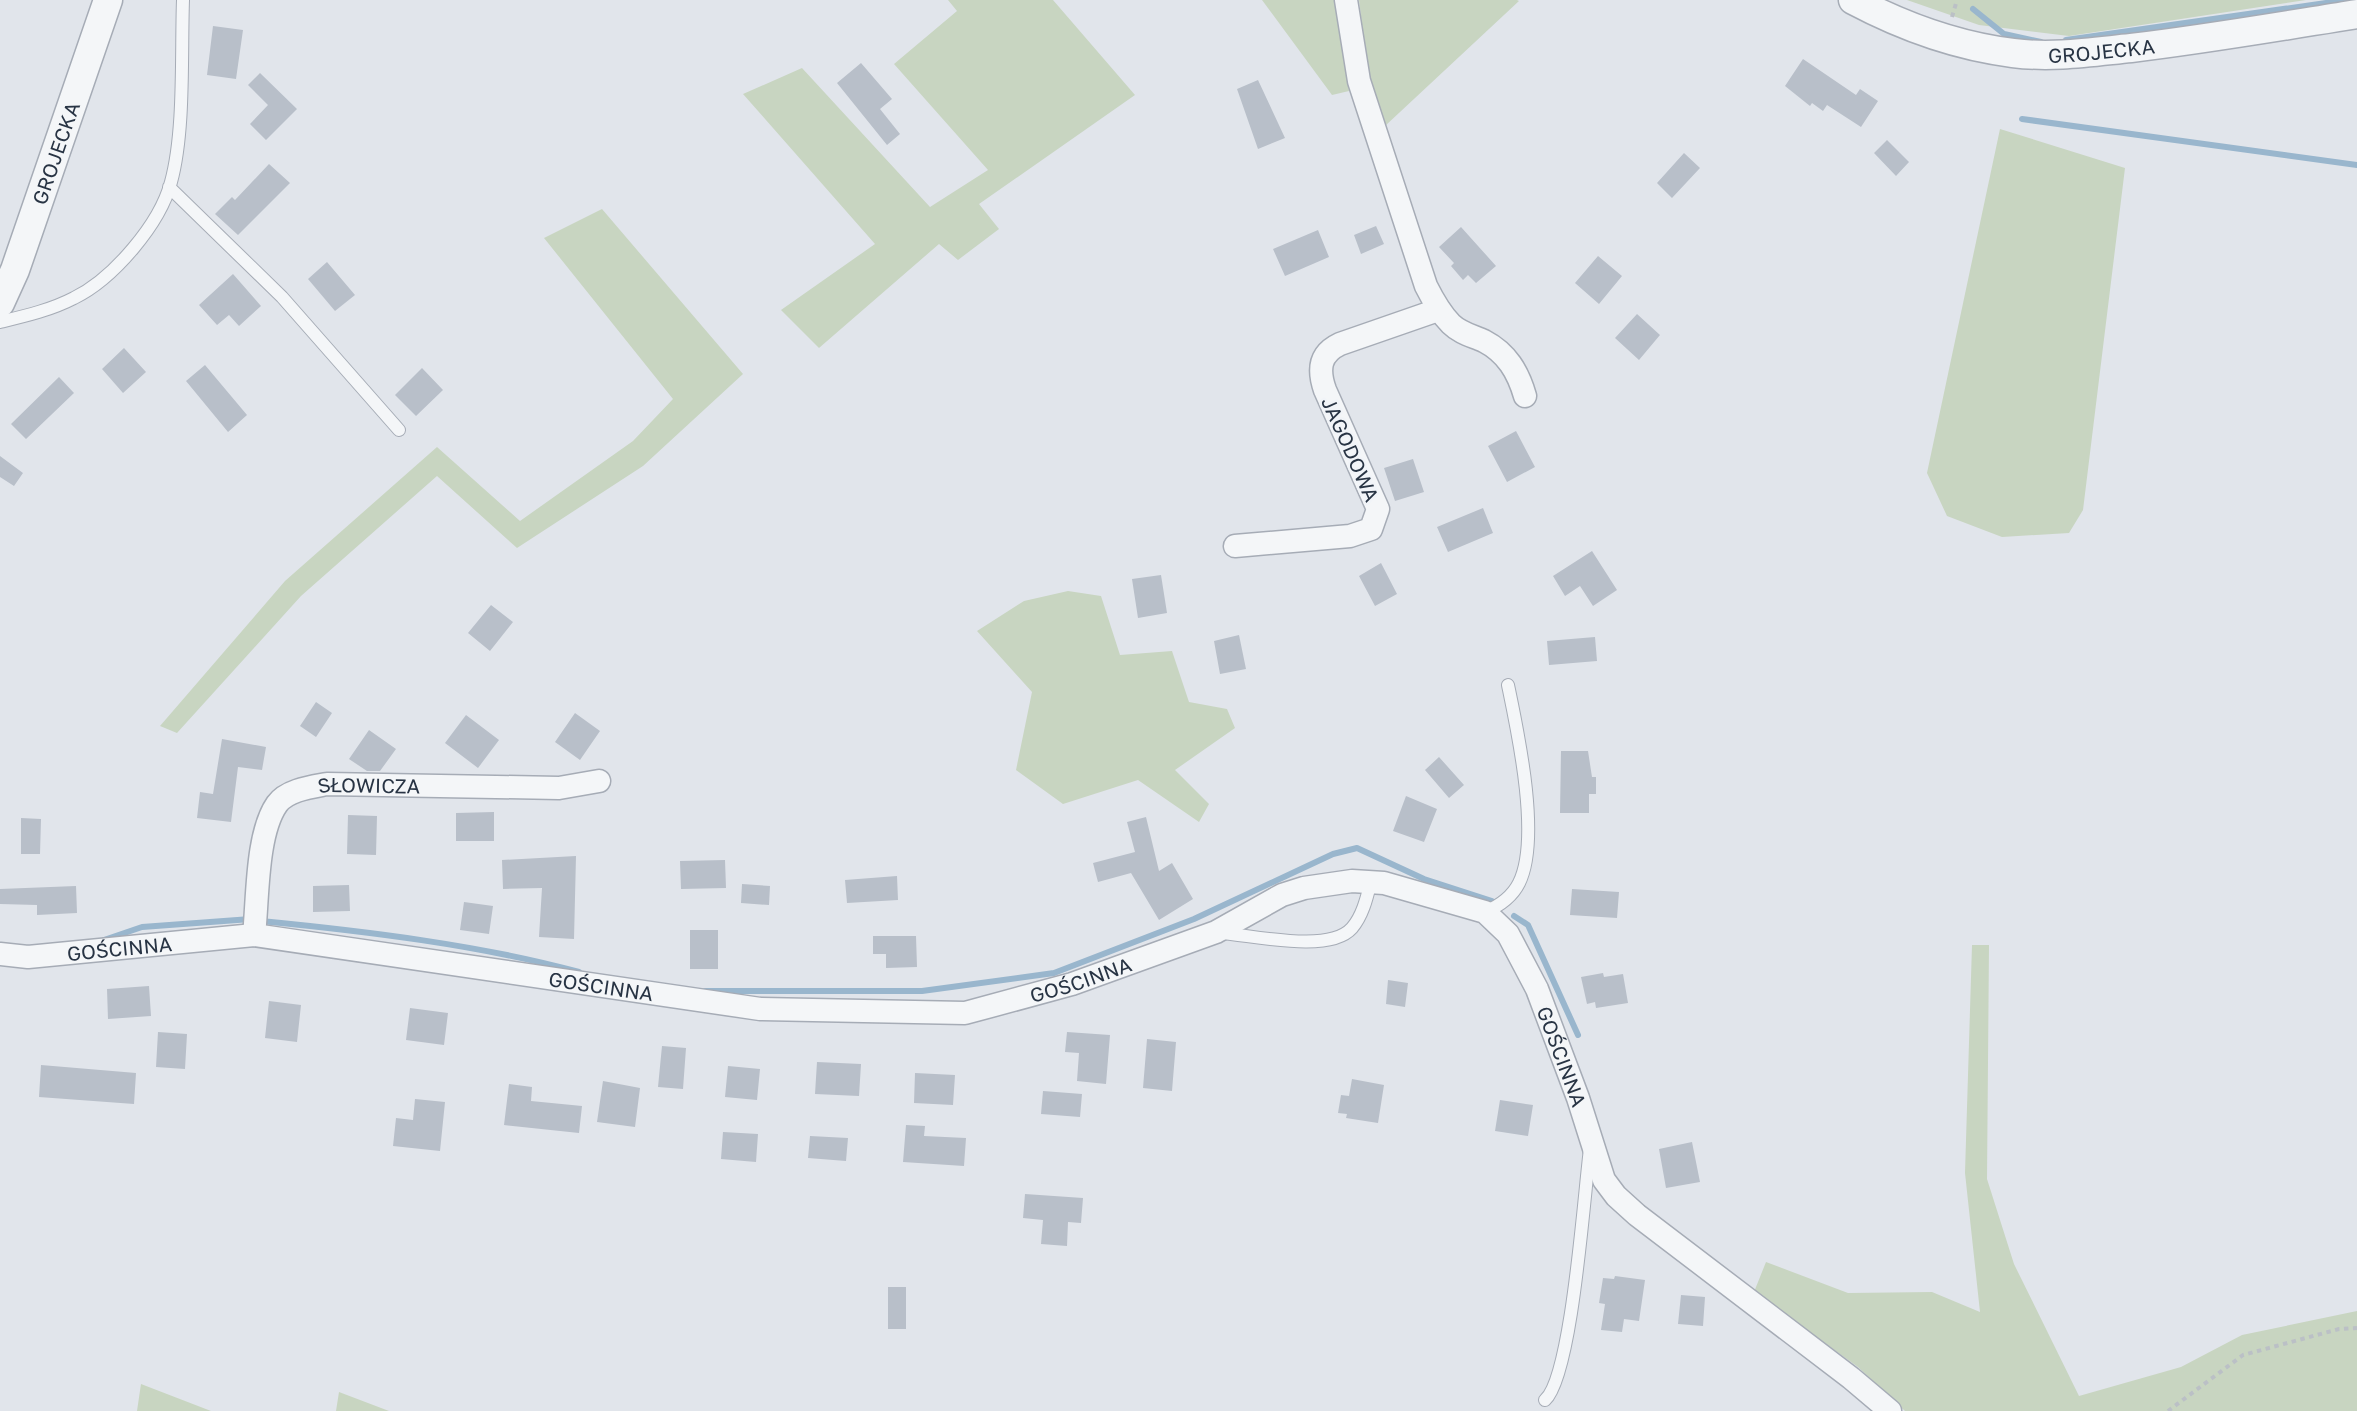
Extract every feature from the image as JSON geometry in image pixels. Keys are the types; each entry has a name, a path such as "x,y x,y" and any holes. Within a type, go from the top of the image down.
{"street":[{"name":"GROJECKA","path":"0,303 8,268 108,0"},
{"path":"1346,0 1347,18 1359,81 1423,278 1438,310 1458,329 1485,342 1504,356 1517,374 1525,396"},
{"name":"GROJECKA","path":"1853,0 1934,35 1982,47 2038,55 2089,54 2191,41 2357,14"},
{"name":"JAGODOWA","path":"1235,546 1350,536 1371,529 1378,509 1325,390 1321,378 1321,363 1326,353 1340,344 1438,310"},
{"name":"SŁOWICZA","path":"254,935 264,835 277,803 298,790 327,784 559,788 599,781"},
{"name":"GOŚCINNA","path":"0,954 28,957 254,935 760,1009 965,1013 1072,984 1216,932 1293,892 1335,882 1371,881 1485,912 1508,934 1528,970 1570,1076 1590,1144 1609,1188 1637,1215 1851,1378 1890,1411"}],"lane":[{"path":"0,322 55,306 75,298 93,286 126,254 157,217 170,187 176,153 183,0"},
{"path":"170,187 282,297 399,430"},
{"path":"1485,912 1499,905 1512,893 1521,879 1526,861 1523,753 1508,686"},
{"path":"1216,932 1310,941 1328,940 1352,928 1366,901 1371,881"},
{"path":"1545,1400 1556,1384 1568,1339 1590,1144"}],"path":[{"path":"2168,1411 2243,1355 2339,1329 2357,1328"}],"green space":[{"path":"948,0 1053,0 1135,95 979,204 999,229 958,260 939,244 819,348 781,310 875,244 743,94 802,68 930,207 988,170 894,64 957,11"},
{"path":"1262,0 1335,0 1349,91 1332,95"},
{"path":"1359,0 1519,1 1385,126 1368,73"},
{"path":"1907,0 2306,0 2069,36 1979,25"},
{"path":"2000,129 2125,168 2083,510 2069,533 2002,537 1947,516 1927,473"},
{"path":"602,209 743,374 643,466 517,548 437,476 301,596 177,733 160,726 285,581 437,447 520,521 633,441 673,399 544,238"},
{"path":"1068,591 1101,596 1120,655 1172,651 1189,702 1227,709 1235,728 1175,770 1209,804 1199,822 1138,780 1063,804 1016,770 1032,692 977,631 1024,601"},
{"path":"1972,945 1989,945 1987,1179 2014,1264 2079,1396 2181,1367 2242,1335 2357,1311 2357,1411 1905,1411 1858,1367 1754,1292 1766,1262 1848,1293 1932,1292 1980,1312 1965,1173"},
{"path":"141,1384 211,1411 137,1411"},
{"path":"339,1392 389,1411 336,1411"}],"building":[{"path":"213,26 243,30 236,79 207,75"},
{"path":"1803,59 1856,95 1860,89 1878,101 1861,127 1827,105 1823,111 1812,103 1810,106 1785,86"},
{"path":"861,63 892,99 880,109 900,134 887,145 837,83"},
{"path":"260,73 297,109 266,140 250,124 268,105 248,85"},
{"path":"1258,80 1285,138 1258,149 1237,89"},
{"path":"1887,140 1909,162 1896,176 1874,153"},
{"path":"1684,153 1700,168 1672,198 1657,183"},
{"path":"269,164 290,183 238,235 215,214 232,197 235,200"},
{"path":"1376,226 1384,244 1361,254 1354,235"},
{"path":"1461,227 1496,266 1476,283 1468,275 1463,280 1451,266 1454,263 1439,247"},
{"path":"1318,230 1329,257 1285,276 1273,249"},
{"path":"1598,256 1622,276 1599,304 1575,283"},
{"path":"327,262 355,295 335,311 308,279"},
{"path":"233,274 261,306 239,326 229,315 217,325 199,305"},
{"path":"1637,314 1660,335 1639,360 1615,338"},
{"path":"124,348 146,372 123,393 102,369"},
{"path":"205,365 247,415 228,432 186,381"},
{"path":"422,368 443,390 416,416 395,395"},
{"path":"59,377 74,393 26,439 11,424"},
{"path":"1516,431 1535,467 1507,482 1488,446"},
{"path":"0,456 23,473 14,486 0,477"},
{"path":"1413,459 1424,492 1395,501 1384,468"},
{"path":"1483,508 1493,533 1448,552 1437,527"},
{"path":"1592,551 1617,590 1593,606 1580,586 1565,596 1553,576"},
{"path":"1381,563 1397,594 1375,606 1359,576"},
{"path":"1161,575 1167,613 1138,618 1132,579"},
{"path":"491,605 513,622 490,651 468,633"},
{"path":"1239,635 1246,669 1220,674 1214,641"},
{"path":"1595,637 1597,661 1549,665 1547,641"},
{"path":"316,702 332,713 316,737 300,726"},
{"path":"575,713 600,731 580,760 555,742"},
{"path":"466,715 499,740 478,768 445,743"},
{"path":"369,730 396,749 380,771 367,771 349,759"},
{"path":"222,739 266,747 262,770 238,767 231,822 197,818 200,792 213,794"},
{"path":"1561,751 1588,751 1592,777 1596,777 1596,794 1589,794 1589,813 1560,813"},
{"path":"1439,757 1464,785 1449,798 1425,770"},
{"path":"1406,796 1437,809 1424,842 1393,831"},
{"path":"494,812 494,841 456,841 456,813"},
{"path":"348,815 377,816 376,855 347,854"},
{"path":"1146,817 1159,871 1172,863 1193,899 1159,920 1131,873 1098,882 1093,863 1135,852 1127,822"},
{"path":"21,818 41,819 40,854 21,854"},
{"path":"576,856 574,939 539,937 542,888 503,889 502,860"},
{"path":"725,860 726,888 681,889 680,861"},
{"path":"897,876 898,900 847,903 845,880"},
{"path":"742,884 770,886 769,905 741,903"},
{"path":"349,885 350,911 313,912 313,886"},
{"path":"76,886 77,913 37,915 37,905 0,904 0,889"},
{"path":"1572,889 1619,892 1617,918 1570,915"},
{"path":"464,902 493,906 489,934 460,930"},
{"path":"690,930 718,930 718,969 690,969"},
{"path":"873,936 916,936 917,967 886,968 886,954 873,954"},
{"path":"1603,973 1604,977 1623,974 1628,1003 1596,1008 1595,1002 1587,1004 1581,977"},
{"path":"1388,980 1408,983 1405,1007 1386,1004"},
{"path":"149,986 151,1016 108,1019 107,989"},
{"path":"269,1001 301,1005 297,1042 265,1038"},
{"path":"410,1008 448,1013 444,1045 406,1040"},
{"path":"158,1032 187,1034 185,1069 156,1067"},
{"path":"1067,1032 1110,1035 1106,1084 1077,1081 1079,1053 1065,1052"},
{"path":"1147,1039 1176,1042 1172,1091 1143,1088"},
{"path":"662,1046 686,1048 683,1089 658,1087"},
{"path":"817,1062 861,1064 859,1096 815,1094"},
{"path":"41,1065 136,1073 134,1104 39,1097"},
{"path":"728,1066 760,1069 757,1100 725,1097"},
{"path":"915,1073 955,1075 953,1105 914,1103"},
{"path":"1352,1079 1384,1085 1378,1123 1346,1118 1347,1114 1338,1113 1341,1095 1349,1096"},
{"path":"603,1081 640,1088 635,1127 597,1122"},
{"path":"509,1084 532,1087 531,1101 582,1106 579,1133 504,1125"},
{"path":"1043,1091 1082,1094 1080,1117 1041,1114"},
{"path":"415,1099 445,1102 440,1151 393,1146 396,1118 413,1120"},
{"path":"1500,1100 1533,1105 1528,1136 1495,1131"},
{"path":"906,1125 925,1126 924,1136 966,1138 964,1166 903,1162"},
{"path":"723,1132 758,1134 756,1162 721,1159"},
{"path":"810,1136 848,1138 846,1161 808,1158"},
{"path":"1692,1142 1700,1182 1666,1188 1659,1149"},
{"path":"1025,1194 1083,1198 1081,1223 1068,1222 1067,1246 1041,1244 1043,1220 1023,1218"},
{"path":"1615,1276 1645,1280 1639,1321 1624,1319 1622,1332 1601,1330 1605,1304 1599,1303 1603,1278 1614,1279"},
{"path":"888,1287 906,1287 906,1329 888,1329"},
{"path":"1681,1295 1705,1297 1703,1326 1678,1324"}],"waterway":[{"path":"2066,40 2347,0"},
{"path":"1973,9 2004,34 2041,42"},
{"path":"2022,119 2357,165"},
{"path":"705,991 922,991 1054,973 1194,919 1333,854 1357,848 1424,879 1492,901"},
{"path":"1514,916 1528,925 1578,1035"},
{"path":"104,940 142,927 251,919"},
{"path":"261,921 422,940 502,954 579,972"}]}
